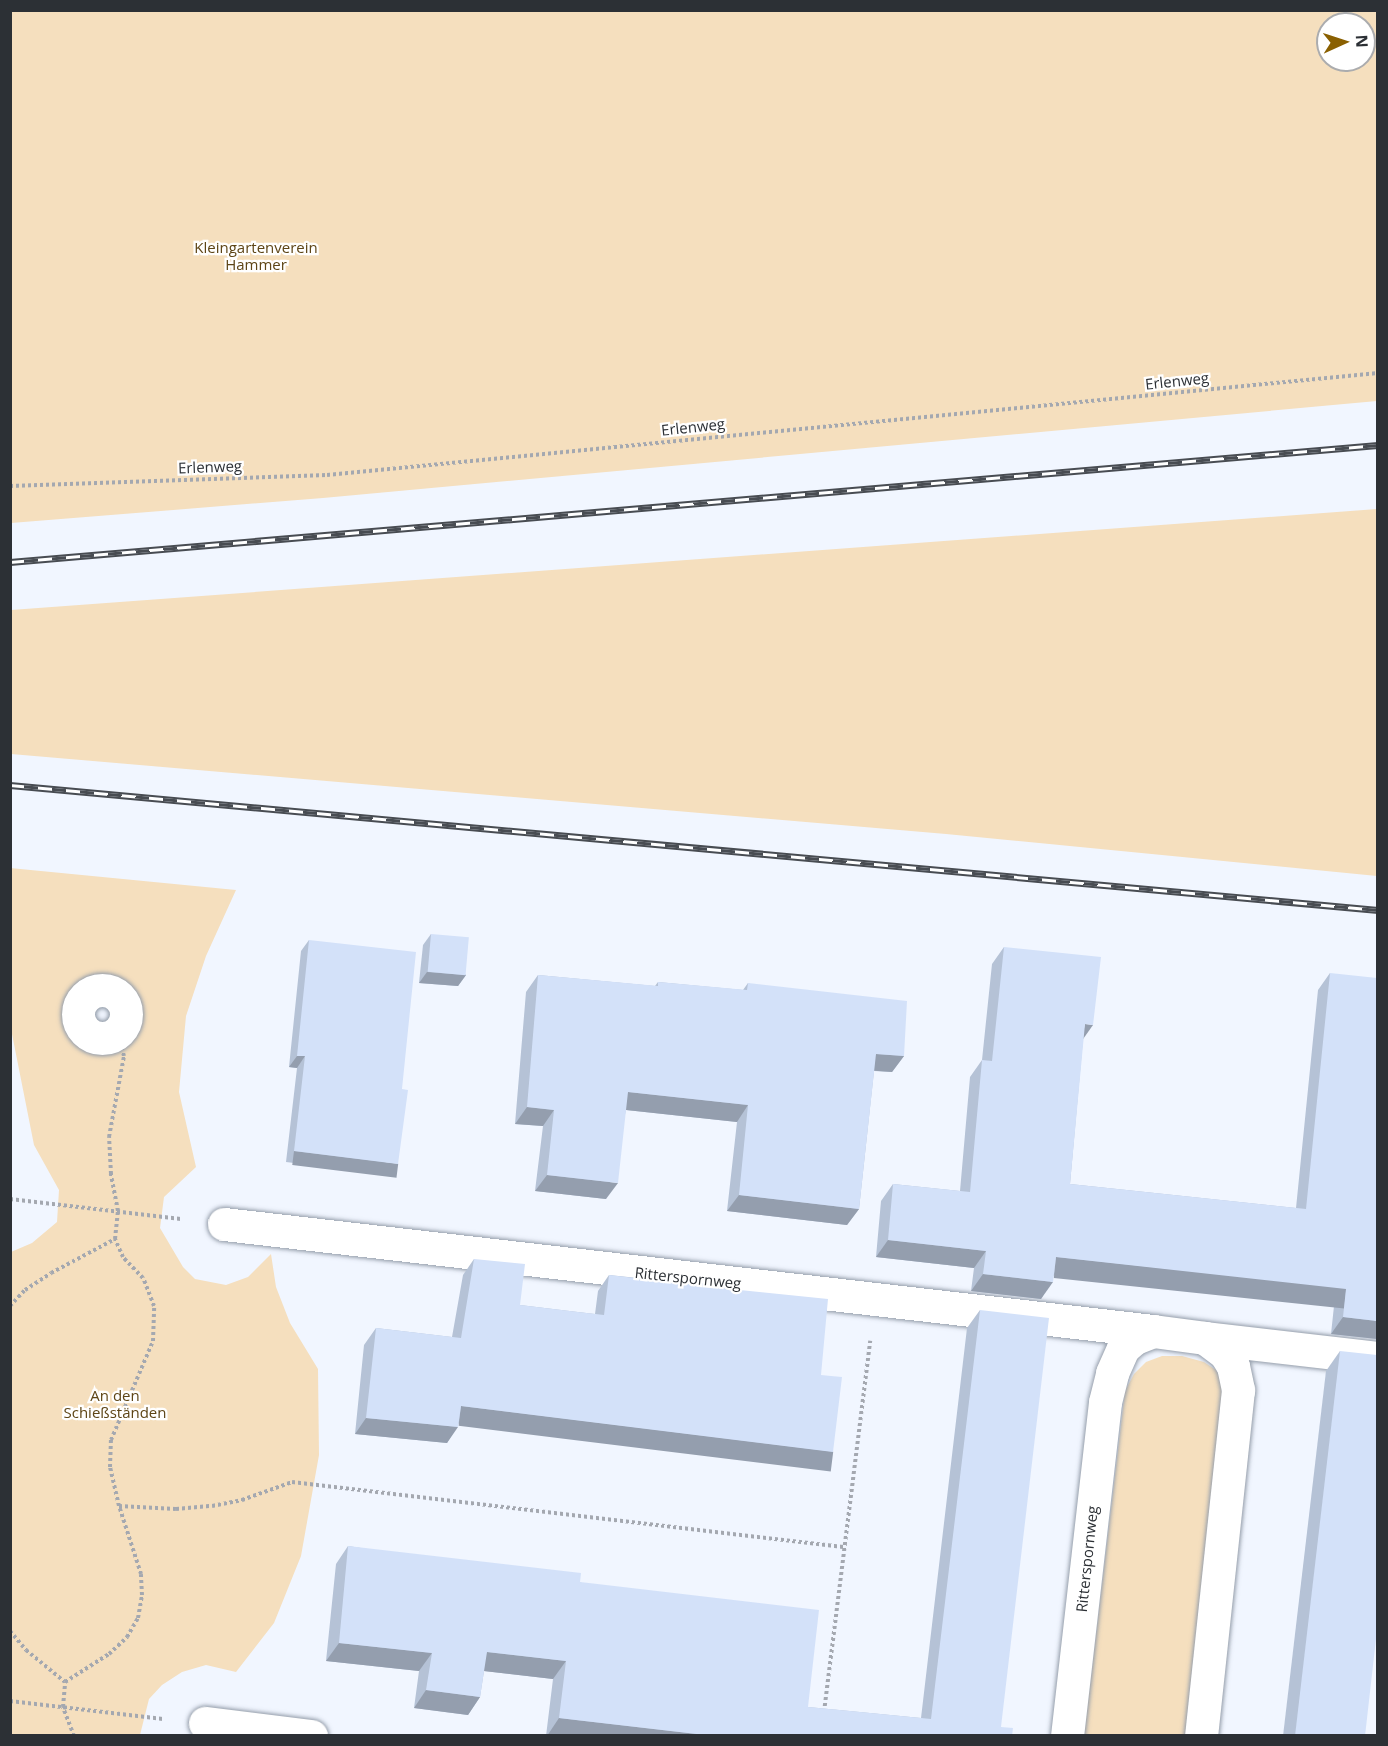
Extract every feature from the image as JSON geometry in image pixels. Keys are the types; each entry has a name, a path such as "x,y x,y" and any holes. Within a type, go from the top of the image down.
{"street":[{"name":"Ritterspornweg","path":"224,1224 1377,1358"},
{"name":"Ritterspornweg","path":"1067,1736 1105,1402 1112,1373 1123,1348 1135,1338 1153,1331"},
{"path":"1201,1736 1238,1390 1233,1366 1225,1353 1205,1338"},
{"path":"205,1723 311,1736"}],"path":[{"name":"Erlenweg","path":"10,486 327,475 1377,373"},
{"path":"65,1682 109,1654 127,1637 138,1618 142,1595 141,1574 119,1506 110,1467 111,1440 123,1407 142,1374 153,1341 154,1306 142,1278 123,1257 115,1239 118,1211 111,1174 109,1137 124,1056 117,1033"},
{"path":"10,1199 224,1224"},
{"path":"10,1306 25,1290 51,1273 115,1239"},
{"path":"823,1724 843,1547 876,1299"},
{"path":"119,1506 176,1509 212,1506 242,1500 292,1482 843,1547"},
{"path":"10,1631 26,1650 65,1682"},
{"path":"65,1682 63,1707 74,1736"},
{"path":"10,1701 205,1723"}],"green space":[{"name":"Kleingartenverein Hammer","path":"11,10 1377,11 1377,401 323,498 11,523"},
{"path":"1377,509 1377,876 946,834 11,754 11,610"},
{"name":"An den Schießständen","path":"10,868 236,890 206,956 186,1016 179,1092 196,1167 164,1197 160,1228 183,1267 195,1279 226,1285 248,1277 271,1254 276,1287 290,1323 318,1369 319,1455 301,1556 274,1623 236,1672 206,1665 182,1672 162,1685 149,1699 140,1735 11,1735 11,1252 32,1243 57,1222 59,1190 34,1145 11,1029","holes":["105,989 117,994 124,1002 127,1014 125,1023 117,1033 100,1039 81,1027 77,1017 79,1004 85,996 96,990"]},
{"path":"1162,1356 1182,1356 1204,1362 1216,1370 1224,1383 1186,1735 1084,1736 1125,1391 1134,1374 1146,1362"}],"building":[{"path":"431,934 469,937 466,975 428,972"},
{"path":"309,940 416,952 402,1089 408,1090 398,1164 294,1151 305,1056 297,1056"},
{"path":"1004,947 1101,957 1093,1025 1085,1024 1070,1184 1306,1209 1330,973 1377,978 1377,1321 1343,1317 1346,1289 1056,1257 1053,1282 983,1274 986,1251 888,1240 893,1184 970,1192 982,1060 992,1061"},
{"path":"538,975 658,986 658,982 747,990 748,983 907,1001 904,1056 876,1054 859,1209 739,1195 748,1105 628,1092 618,1183 547,1175 554,1110 527,1107"},
{"path":"474,1259 525,1264 520,1305 604,1315 609,1275 686,1284 686,1281 731,1287 730,1289 828,1299 821,1375 842,1377 833,1452 461,1406 458,1427 366,1418 376,1328 461,1338"},
{"path":"980,1310 1049,1318 1001,1727 1013,1728 1012,1736 714,1736 559,1718 566,1661 487,1652 480,1697 426,1690 432,1653 339,1643 348,1546 581,1573 580,1582 819,1610 808,1707 931,1719"},
{"path":"1340,1351 1377,1355 1377,1630 1365,1736 1295,1736"}],"railway":[{"path":"10,562 1378,445"},
{"path":"10,785 1378,910"}]}
